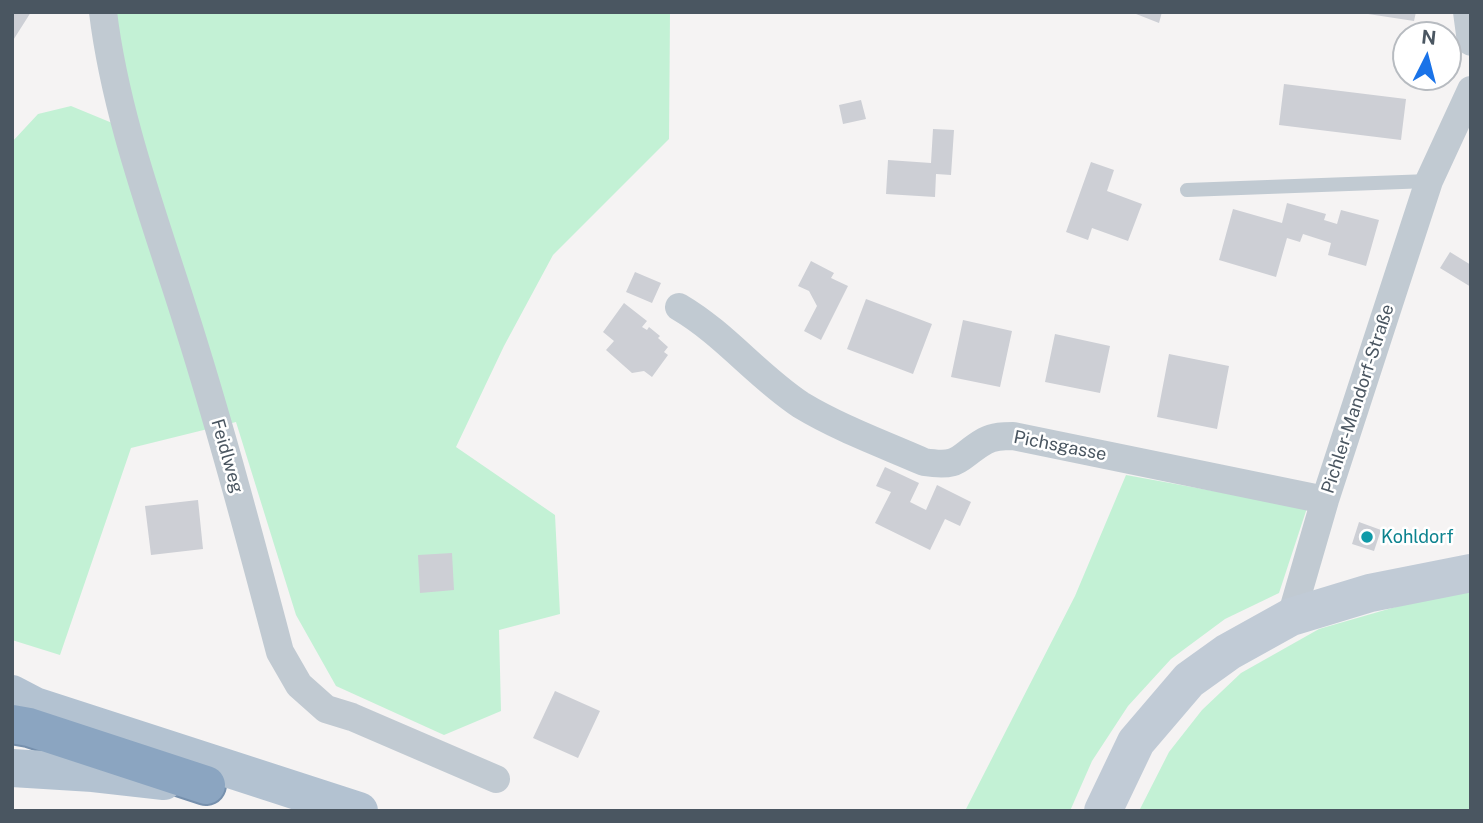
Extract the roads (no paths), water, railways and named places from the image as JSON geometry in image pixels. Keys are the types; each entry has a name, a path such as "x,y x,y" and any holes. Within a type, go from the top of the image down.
{"highway":[{"path":"18,706 41,732 206,785"}],"main road":[{"path":"18,706 359,811"},
{"path":"12,768 93,772 206,785 285,811"}],"street":[{"name":"Feidlweg","path":"103,12 125,124 205,379 280,652 299,685 326,709 496,779"},
{"path":"1467,12 1471,42"},
{"name":"Pichler-Mandorf-Straße","path":"1291,617 1325,500 1429,181 1471,90"},
{"name":"Pichsgasse","path":"679,307 713,329 801,404 923,462 942,465 958,462 984,441 1013,436 1325,500"},
{"path":"1103,811 1136,741 1189,680 1228,652 1291,617 1370,593 1471,573"}],"lane":[{"path":"1187,190 1429,181"}],"place":[{"name":"Kohldorf","path":"1367,537"}]}
